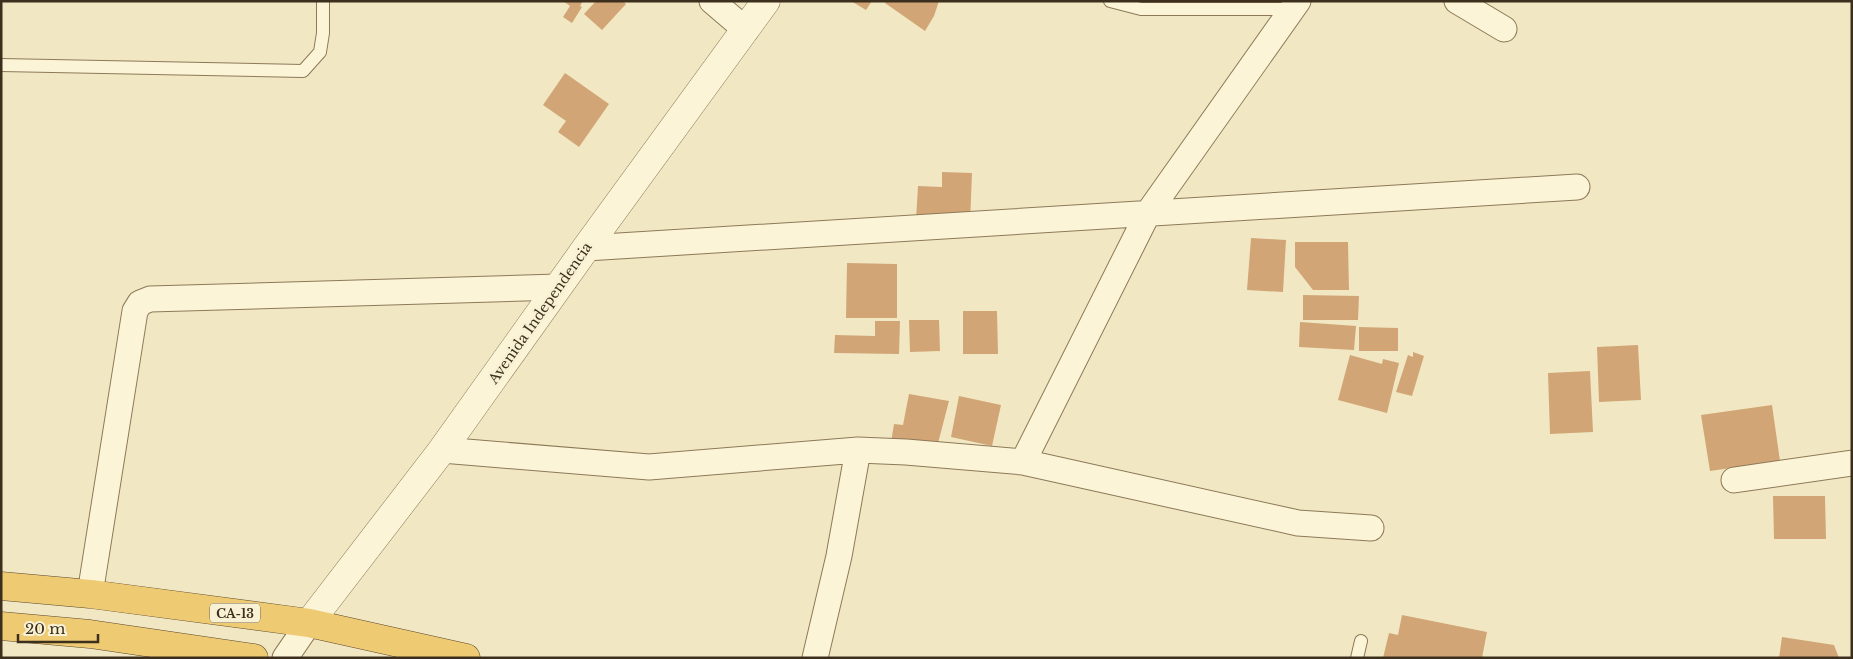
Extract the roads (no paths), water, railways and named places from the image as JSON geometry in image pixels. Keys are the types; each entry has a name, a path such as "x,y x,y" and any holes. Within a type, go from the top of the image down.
{"highway":[{"name":"CA-13","path":"1,586 90,594 309,623 466,658"},
{"path":"1,626 90,634 254,658"}],"street":[{"path":"712,1 746,30"},
{"name":"Avenida Independencia","path":"309,623 442,450 766,1"},
{"path":"1457,1 1504,29"},
{"path":"1023,462 1148,213 1296,5"},
{"path":"586,248 1577,187"},
{"path":"90,594 136,311 140,303 150,299 558,287"},
{"path":"442,450 649,467 858,450 906,452 1023,462 1298,523 1371,528"},
{"path":"815,658 839,556 858,450"},
{"path":"1734,480 1852,463"},
{"path":"285,658 309,623"}],"lane":[{"path":"1,65 303,71 320,52 323,33 323,1"},
{"path":"1110,1 1140,9 1296,5"},
{"path":"1357,658 1361,641"}]}
